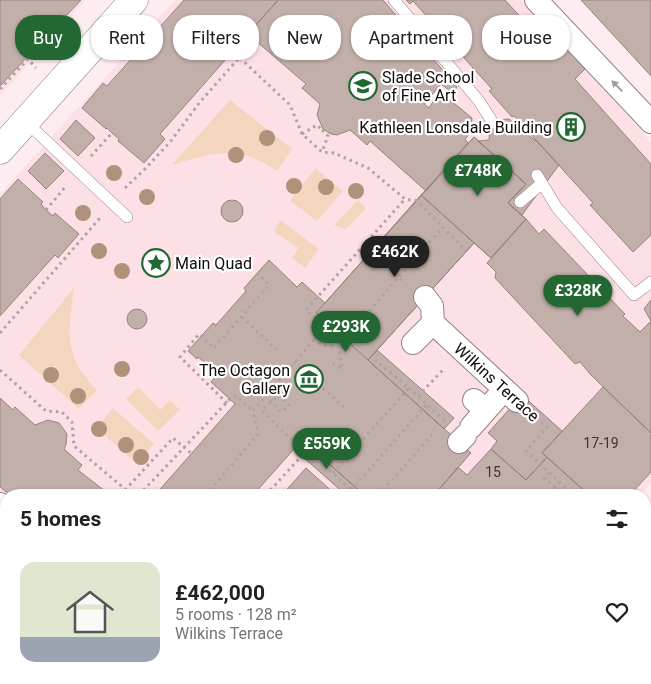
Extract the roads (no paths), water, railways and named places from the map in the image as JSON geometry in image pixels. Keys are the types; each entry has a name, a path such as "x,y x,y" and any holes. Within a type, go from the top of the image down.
{"main road":[{"path":"0,150 134,0"}],"street":[{"path":"536,0 651,122"},
{"name":"Wilkins Terrace","path":"413,343 430,309 510,396 480,405 465,435"}],"lane":[{"path":"394,0 479,101 493,123"},
{"path":"26,122 127,217"},
{"path":"520,202 539,180 557,208 634,295 651,282"}],"place":[{"name":"Slade School of Fine Art","path":"363,86"},
{"name":"Kathleen Lonsdale Building","path":"571,127"},
{"name":"Main Quad","path":"156,263"},
{"name":"The Octagon Gallery","path":"309,379"}]}
